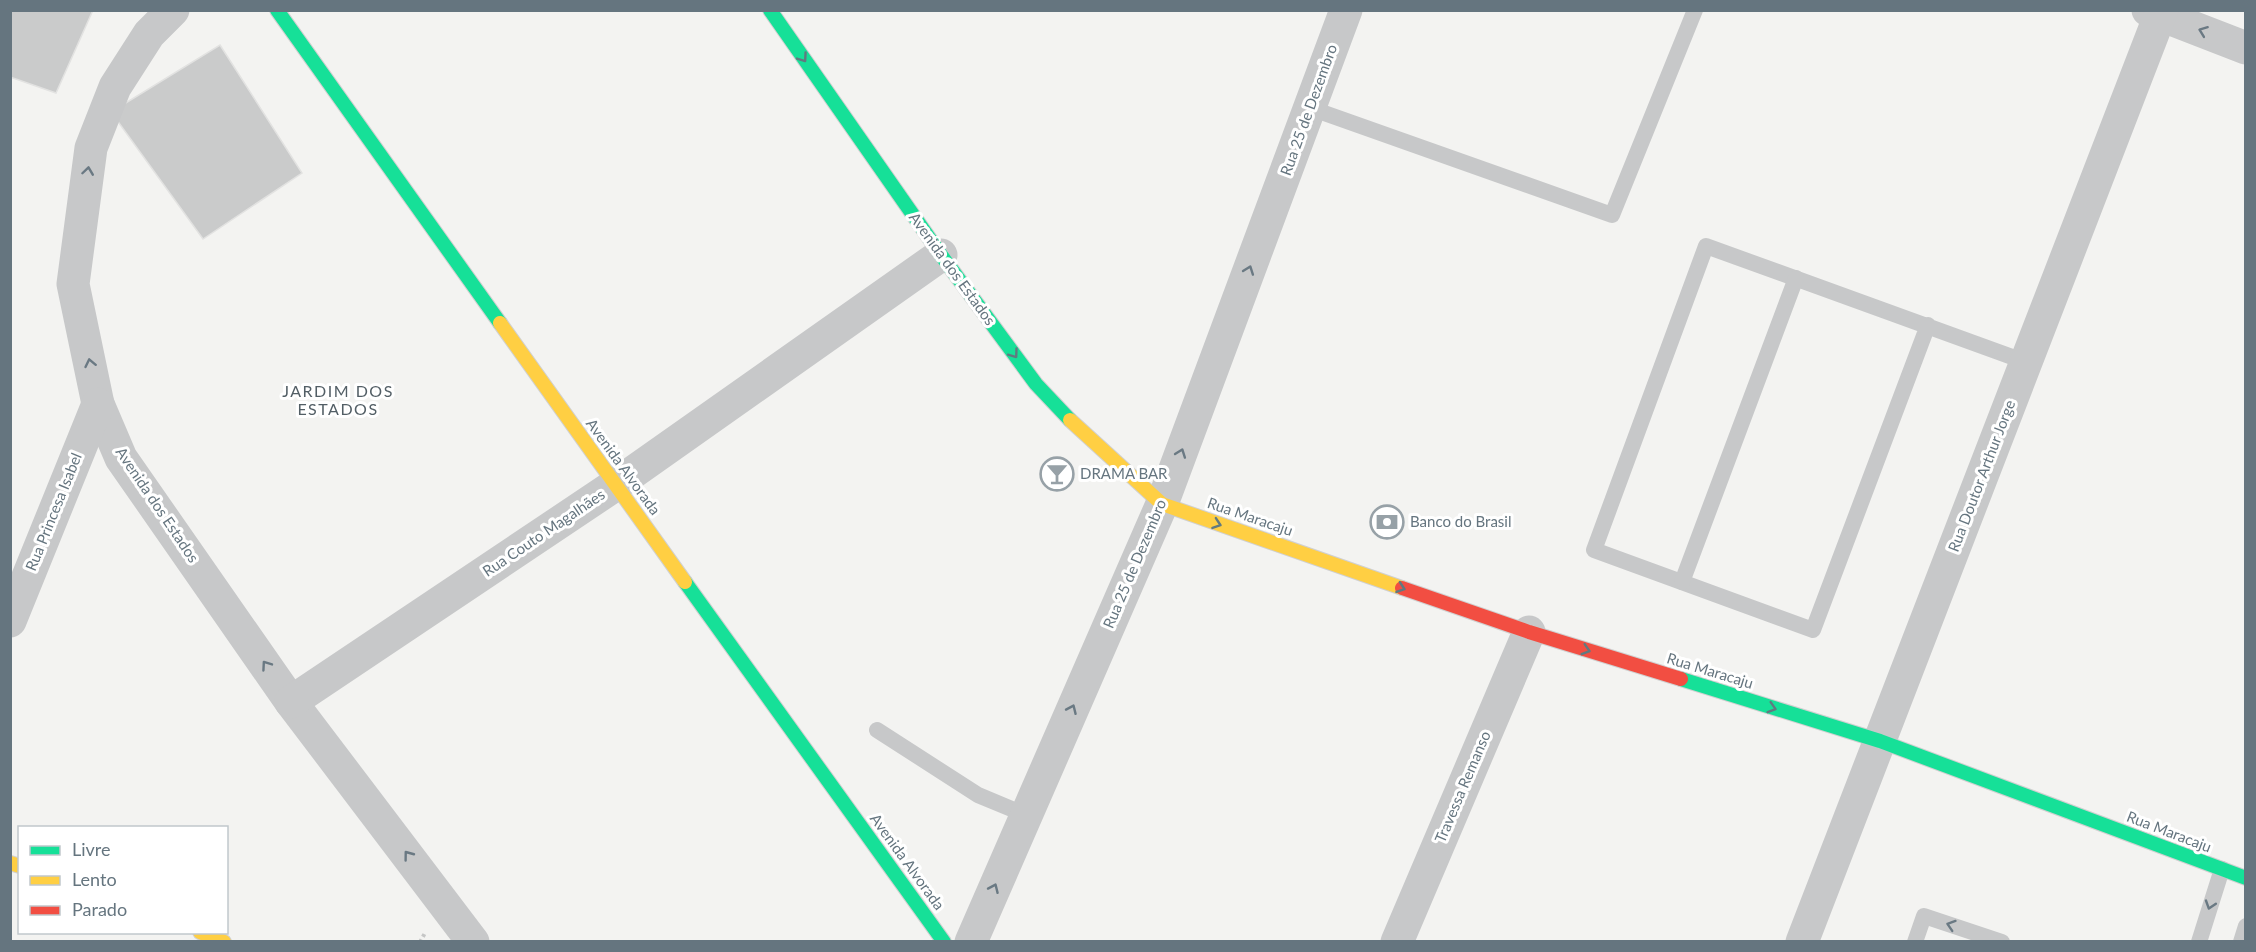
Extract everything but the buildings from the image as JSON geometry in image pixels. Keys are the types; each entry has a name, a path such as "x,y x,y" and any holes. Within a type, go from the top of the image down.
{"street":[{"name":"Avenida dos Estados","path":"173,10 149,34 115,87 91,148 73,284 98,404 122,458 291,702 473,942"},
{"name":"Avenida Alvorada","path":"277,10 944,942"},
{"name":"Avenida dos Estados","path":"770,10 941,255 1036,384 1072,422 1162,504"},
{"name":"Rua 25 de Dezembro","path":"970,942 1162,504 1346,10"},
{"path":"2157,12 2246,48"},
{"name":"Rua Doutor Arthur Jorge","path":"1802,942 2026,362 2157,12"},
{"name":"Rua Couto Magalhães","path":"291,702 615,485 941,255"},
{"name":"Rua Princesa Isabel","path":"10,621 98,404"},
{"name":"Rua Maracaju","path":"1162,504 1529,632 1880,741 2246,878"},
{"name":"Travessa Remanso","path":"1397,942 1529,632"}],"lane":[{"path":"1310,108 1611,215 1695,10"},
{"path":"1928,325 1813,630 1594,550 1706,246 1928,325 2026,362"},
{"path":"1682,582 1797,278"},
{"path":"877,730 978,795 1026,815"},
{"path":"2199,942 2222,870"},
{"path":"1915,942 1924,916 2002,942"},
{"path":"2241,942 2246,926"}],"traffic: fast":[{"path":"277,10 500,323"},
{"path":"770,10 941,255 1036,384 1070,420"},
{"path":"685,582 944,942"},
{"path":"1681,679 1880,741 2246,878"}],"traffic: slow":[{"path":"500,323 685,582"},
{"path":"1070,420 1162,504 1402,588"},
{"path":"10,863 18,865"},
{"path":"205,934 224,942"}],"traffic: jam":[{"path":"1402,588 1529,632 1681,679"}],"place":[{"name":"DRAMA BAR","path":"1057,474"},
{"name":"Banco do Brasil","path":"1387,522"}],"district":[{"name":"JARDIM DOS ESTADOS","path":"338,400"}]}
